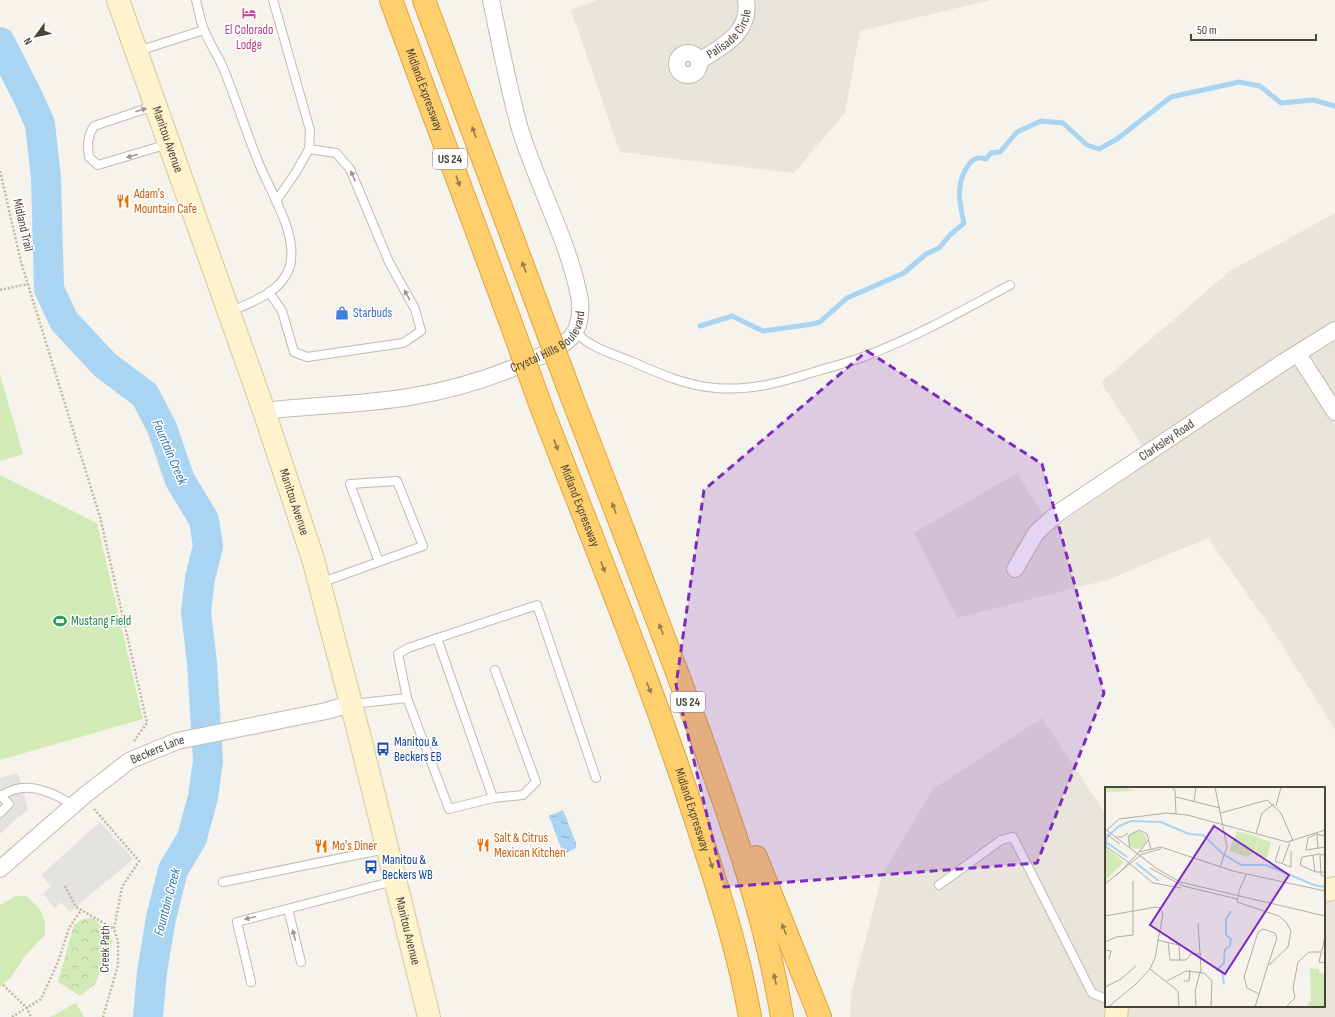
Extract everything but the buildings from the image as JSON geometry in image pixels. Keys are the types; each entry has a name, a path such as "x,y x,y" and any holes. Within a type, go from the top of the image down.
{"highway":[{"name":"Midland Expressway","path":"391,0 542,409 684,779 736,952 750,1017"},
{"name":"US 24","path":"424,0 571,395 670,652 743,857 768,942 782,1017"},
{"path":"670,652 820,1017"}],"main road":[{"name":"Manitou Avenue","path":"118,0 264,411 320,584 429,1017"},
{"path":"1116,1017 1117,1007"}],"street":[{"name":"Crystal Hills Boulevard","path":"264,411 408,397 463,385 502,372 542,355 568,340 575,331 580,316 576,288 564,249 521,130 509,86 491,0"},
{"name":"Palisade Circle","path":"699,60 726,44 739,32 745,21 746,0"},
{"name":"Clarksley Road","path":"1015,569 1036,533 1058,513 1335,330"},
{"path":"1298,354 1335,412"},
{"name":"Beckers Lane","path":"0,869 129,761 178,742 326,711 351,704"}],"lane":[{"path":"196,0 204,30 223,68 260,166 276,201 288,234 291,260 288,271 282,280 269,292 229,312"},
{"path":"273,0 308,121 309,148 296,172 276,201"},
{"path":"136,52 204,30"},
{"path":"156,106 94,126 89,133 87,146 89,157 98,165 169,144"},
{"path":"269,292 282,311 294,352 307,357 403,343 421,331 415,309 389,262 350,168 336,153 309,148"},
{"path":"575,331 580,337 593,345 684,382 716,388 745,388 774,384 863,357 940,323 1010,285"},
{"path":"320,584 423,546 397,481 350,484 379,562"},
{"path":"495,670 536,782 523,795 493,798 449,810 407,698 398,654 408,648 537,605 596,778"},
{"path":"437,638 493,798"},
{"path":"351,704 407,698"},
{"path":"0,813 9,804 1,795 22,788 42,790 57,794 74,806"},
{"path":"939,885 1000,840 1013,837 1092,993 1105,999"},
{"path":"223,882 387,849"},
{"path":"251,982 237,922 395,881"},
{"path":"288,909 301,962"}],"path":[{"name":"Midland Trail","path":"0,171 16,241 28,284 100,517 147,723 128,746"},
{"path":"0,290 28,284"},
{"name":"Creek Path","path":"90,805 139,861 122,887 114,929 118,941 118,965 103,1017"},
{"path":"64,886 76,907 114,929"},
{"path":"12,1017 41,999 58,962 69,928 82,910"},
{"path":"2,984 27,1008 31,1017"}],"highlighted area":[{"path":"867,351 1042,464 1104,693 1037,863 724,887 676,685 704,490"}],"shaded area":[{"path":"597,0 991,0 860,31 845,113 794,173 620,152 571,10"},
{"path":"1335,213 1335,729 1271,628 1208,538 1107,580 957,618 914,533 1017,473 1052,529 1152,461 1101,382 1230,271"},
{"path":"1042,718 1105,813 1105,1007 1325,1007 1325,902 1335,899 1335,1017 850,1017 851,995 882,875 933,789"},
{"path":"18,773 28,809 0,834 0,778"},
{"path":"100,822 133,859 70,912 61,902 55,908 43,894 51,886 41,875"}],"green space":[{"path":"0,375 23,454 0,461"},
{"name":"Mustang Field","path":"0,475 97,523 143,719 0,760"},
{"path":"16,896 27,896 40,909 45,922 45,935 24,957 12,976 0,987 0,905"},
{"path":"94,918 113,941 95,984 80,996 58,982 74,925 83,919"},
{"path":"76,1003 84,1017 50,1017"}],"water":[{"path":"563,810 576,843 576,848 566,853 561,848 549,816"}],"waterway":[{"name":"Fountain Creek","path":"0,42 40,124 46,178 49,289 64,321 105,365 145,395 162,428 180,480 204,520 208,546 200,578 196,612 202,663 208,761 203,797 192,838 173,870 161,918 152,972 148,1017"},
{"path":"700,326 732,316 763,331 813,324 820,322 847,298 904,273 926,254 939,248 950,235 964,223 960,200 960,184 965,170 970,163 976,159 986,159 991,153 1000,152 1017,132 1041,121 1063,123 1087,145 1099,149 1117,139 1171,97 1239,82 1260,86 1281,103 1313,100 1335,106"}],"place":[{"name":"El Colorado Lodge","path":"249,13"},
{"name":"Adam's Mountain Cafe","path":"123,201"},
{"name":"Starbuds","path":"342,313"},
{"name":"Mustang Field","path":"60,621"},
{"name":"Manitou & Beckers EB","path":"383,749"},
{"name":"Salt & Citrus Mexican Kitchen","path":"483,845"},
{"name":"Mo's Diner","path":"321,846"},
{"name":"Manitou & Beckers WB","path":"371,867"}]}
